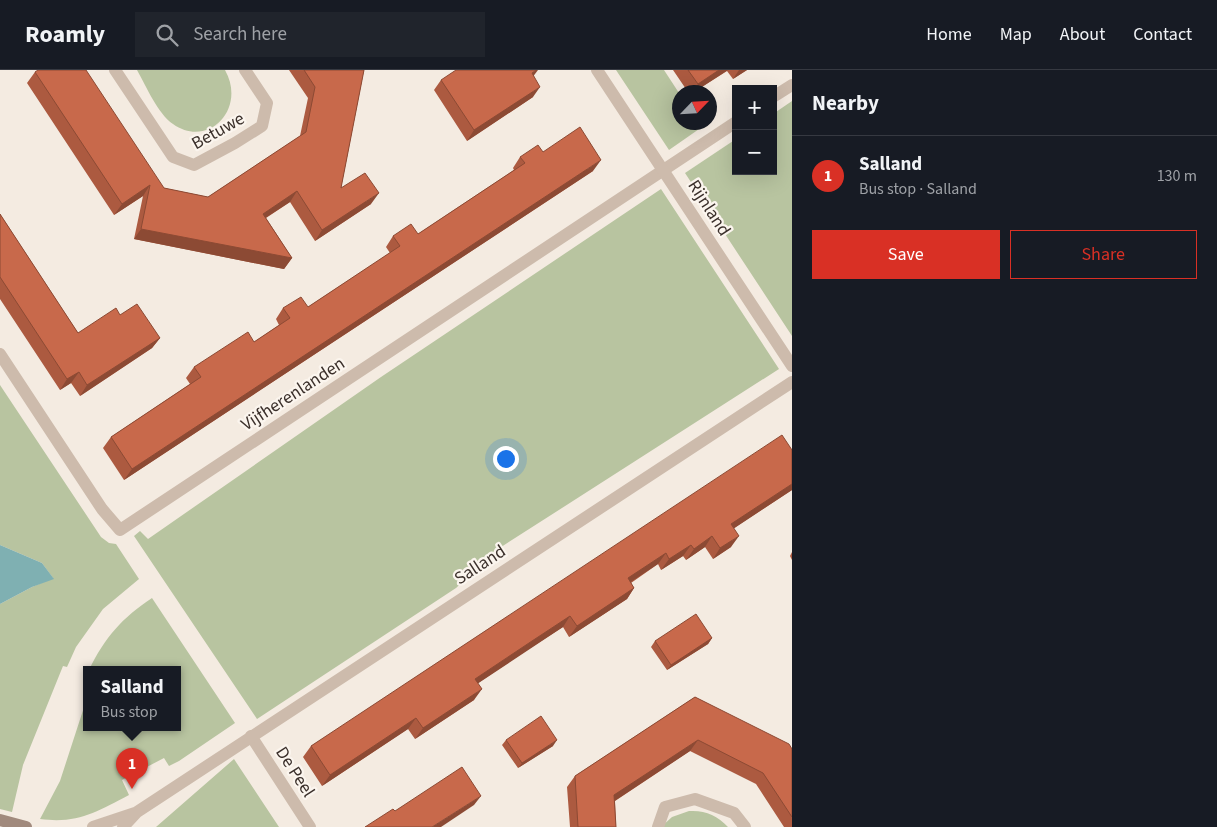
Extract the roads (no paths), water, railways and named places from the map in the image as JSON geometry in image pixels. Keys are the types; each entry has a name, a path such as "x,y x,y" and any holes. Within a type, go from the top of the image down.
{"main road":[{"path":"0,820 26,827"}],"street":[{"name":"Betuwe","path":"115,70 173,157 194,164 235,143 262,126 267,103 245,70"},
{"name":"Rijnland","path":"597,70 792,366"},
{"path":"777,94 792,85"},
{"path":"663,170 732,125"},
{"name":"Vijfherenlanden","path":"0,354 102,509 120,530 663,170"},
{"name":"Salland","path":"123,827 137,812 251,736 792,382"},
{"name":"De Peel","path":"251,736 310,827"},
{"path":"658,827 664,807 695,800 734,813 745,827"},
{"name":"Salland","path":"93,827 137,812"}],"water":[{"path":"0,545 42,563 54,579 32,587 0,604"}],"place":[{"name":"Salland","path":"132,789"}]}
